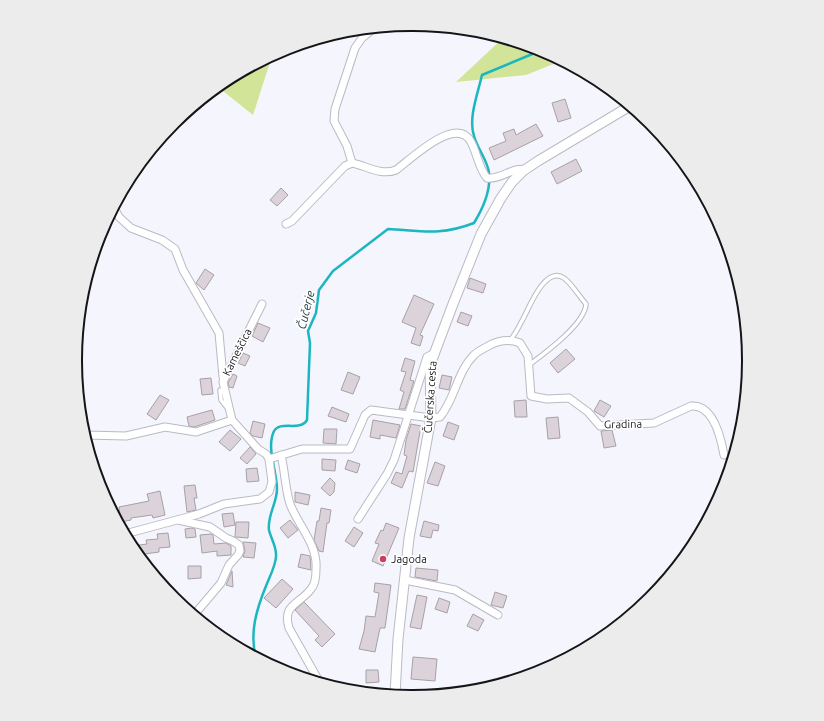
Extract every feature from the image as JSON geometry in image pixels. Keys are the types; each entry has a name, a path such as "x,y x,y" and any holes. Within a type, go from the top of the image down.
{"street":[{"path":"352,163 347,146 334,120 335,109 355,48 366,34"},
{"name":"Čučerska cesta","path":"395,689 398,639 409,538 431,418 430,365 433,354 481,234 501,198 512,182 524,170 625,109"},
{"path":"286,224 292,221 345,166 352,163 378,172 390,173 435,141 447,135 460,133 466,135 470,140 483,172 487,178 494,179 518,169 524,170"},
{"path":"117,213 131,228 162,240 175,249 183,270 219,332 223,382"},
{"name":"Kameščica","path":"262,304 223,382 232,420 258,449 274,458"},
{"path":"274,458 302,449 350,449 362,420 371,410 431,418 440,417 446,410 466,368 474,355 494,343 510,340"},
{"name":"Gradina","path":"510,340 520,343 528,356 531,396 548,399 569,398 588,412 600,426 654,423 691,406 701,407 716,425 724,455"},
{"path":"358,519 387,474 401,443 415,391 427,357 433,354"},
{"path":"91,435 126,436 165,427 196,432 232,420"},
{"path":"131,532 199,514 224,504 253,500 265,496 269,492 272,482 274,458"},
{"path":"274,458 285,482 291,505 310,542 316,558 316,568 312,589 296,602 287,613 289,628 316,676"},
{"path":"178,520 210,527 233,541 238,545 240,551 229,565 221,583 198,610"},
{"path":"405,580 455,590 498,615"}],"lane":[{"path":"510,340 524,319 534,297 543,284 552,277 559,276 564,279 586,304 585,312 565,337 529,365"},
{"path":"220,390 221,400 229,410"}],"green space":[{"path":"498,42 518,48 555,64 526,75 456,82"},
{"path":"270,63 253,115 223,91 247,75"}],"building":[{"path":"565,99 571,118 558,122 552,103"},
{"path":"536,124 543,136 494,160 489,148 506,141 503,133 514,129 516,135"},
{"path":"576,159 582,171 557,184 551,172"},
{"path":"281,188 288,195 277,206 270,200"},
{"path":"205,269 214,275 204,290 196,283"},
{"path":"470,278 486,284 483,293 467,288"},
{"path":"414,295 434,304 420,335 423,336 420,346 411,343 416,328 402,322"},
{"path":"461,312 472,316 468,326 457,322"},
{"path":"258,323 270,328 263,342 252,336"},
{"path":"566,349 575,359 558,373 550,363"},
{"path":"243,353 250,356 245,366 238,363"},
{"path":"405,358 415,361 410,380 414,381 405,409 399,409 404,392 400,390 406,372 401,371"},
{"path":"348,372 360,377 353,394 341,390"},
{"path":"233,374 237,376 233,388 229,387 228,383"},
{"path":"442,375 452,377 449,390 439,388"},
{"path":"211,378 213,394 202,395 200,379"},
{"path":"160,395 169,400 156,420 147,414"},
{"path":"526,400 527,417 515,417 514,401"},
{"path":"600,400 611,406 604,417 594,411"},
{"path":"332,407 349,414 346,422 328,416"},
{"path":"212,410 215,420 194,427 189,426 187,417"},
{"path":"558,417 560,438 548,439 546,418"},
{"path":"373,420 400,425 396,438 380,435 380,439 370,437"},
{"path":"253,421 265,424 262,438 253,436 250,433"},
{"path":"448,422 459,426 454,440 443,436"},
{"path":"411,424 421,426 413,472 409,471 402,488 391,483 396,472 402,474 407,456 404,455 406,440"},
{"path":"324,429 337,429 336,444 323,443"},
{"path":"230,430 241,439 230,451 219,442"},
{"path":"612,430 616,446 604,448 601,431"},
{"path":"250,447 256,454 247,464 240,458"},
{"path":"322,459 336,460 335,471 322,470"},
{"path":"348,460 360,464 357,473 345,469"},
{"path":"435,462 445,466 438,486 427,483"},
{"path":"257,468 259,481 247,482 246,469"},
{"path":"330,478 335,483 334,492 330,496 321,488"},
{"path":"195,485 197,498 194,498 196,510 187,512 184,486"},
{"path":"160,491 165,515 153,518 152,515 131,518 131,520 125,521 120,512 119,507 149,501 147,494"},
{"path":"295,492 310,495 308,505 295,502"},
{"path":"321,508 331,510 329,523 327,523 323,552 319,551 314,540"},
{"path":"233,513 235,525 224,527 222,514"},
{"path":"290,520 298,530 288,538 280,528"},
{"path":"424,521 439,525 438,531 433,530 431,538 420,536"},
{"path":"236,522 249,522 248,538 235,537"},
{"path":"386,523 399,528 383,566 372,561 379,544 375,543 381,530 383,531"},
{"path":"354,527 363,533 354,547 345,541"},
{"path":"185,529 195,529 196,537 186,538"},
{"path":"168,533 170,547 159,548 159,552 146,554 139,545 147,544 146,540 158,539 157,534"},
{"path":"200,535 213,535 214,544 226,543 231,546 231,555 217,556 217,551 202,553"},
{"path":"243,542 256,543 254,558 243,557 245,551"},
{"path":"301,554 310,556 311,570 298,567"},
{"path":"188,566 201,566 201,578 188,579"},
{"path":"416,568 438,570 437,581 415,577"},
{"path":"232,571 233,587 226,585"},
{"path":"282,579 293,589 276,608 264,598"},
{"path":"375,583 391,585 385,628 380,628 375,652 359,649 366,616 375,617 379,593 374,592"},
{"path":"495,592 507,596 503,608 491,605"},
{"path":"417,595 427,597 421,629 410,627"},
{"path":"439,598 450,602 447,613 435,609"},
{"path":"304,602 335,634 322,647 315,640 319,636 295,610"},
{"path":"473,614 484,620 478,631 467,626"},
{"path":"413,657 437,659 435,681 411,679"},
{"path":"366,670 378,670 379,682 366,683"}],"waterway":[{"name":"Čučerje","path":"254,650 253,639 257,612 276,557 276,550 269,530 269,520 277,494 277,482 271,452 272,438 274,431 277,428 281,426 300,425 307,420 310,343 308,331 316,313 319,290 333,271 388,229 431,232 451,230 474,223 485,200 489,186 488,168 485,159 475,141 472,129 474,106 482,75 533,54"}],"place":[{"name":"Jagoda","path":"383,559"}]}
